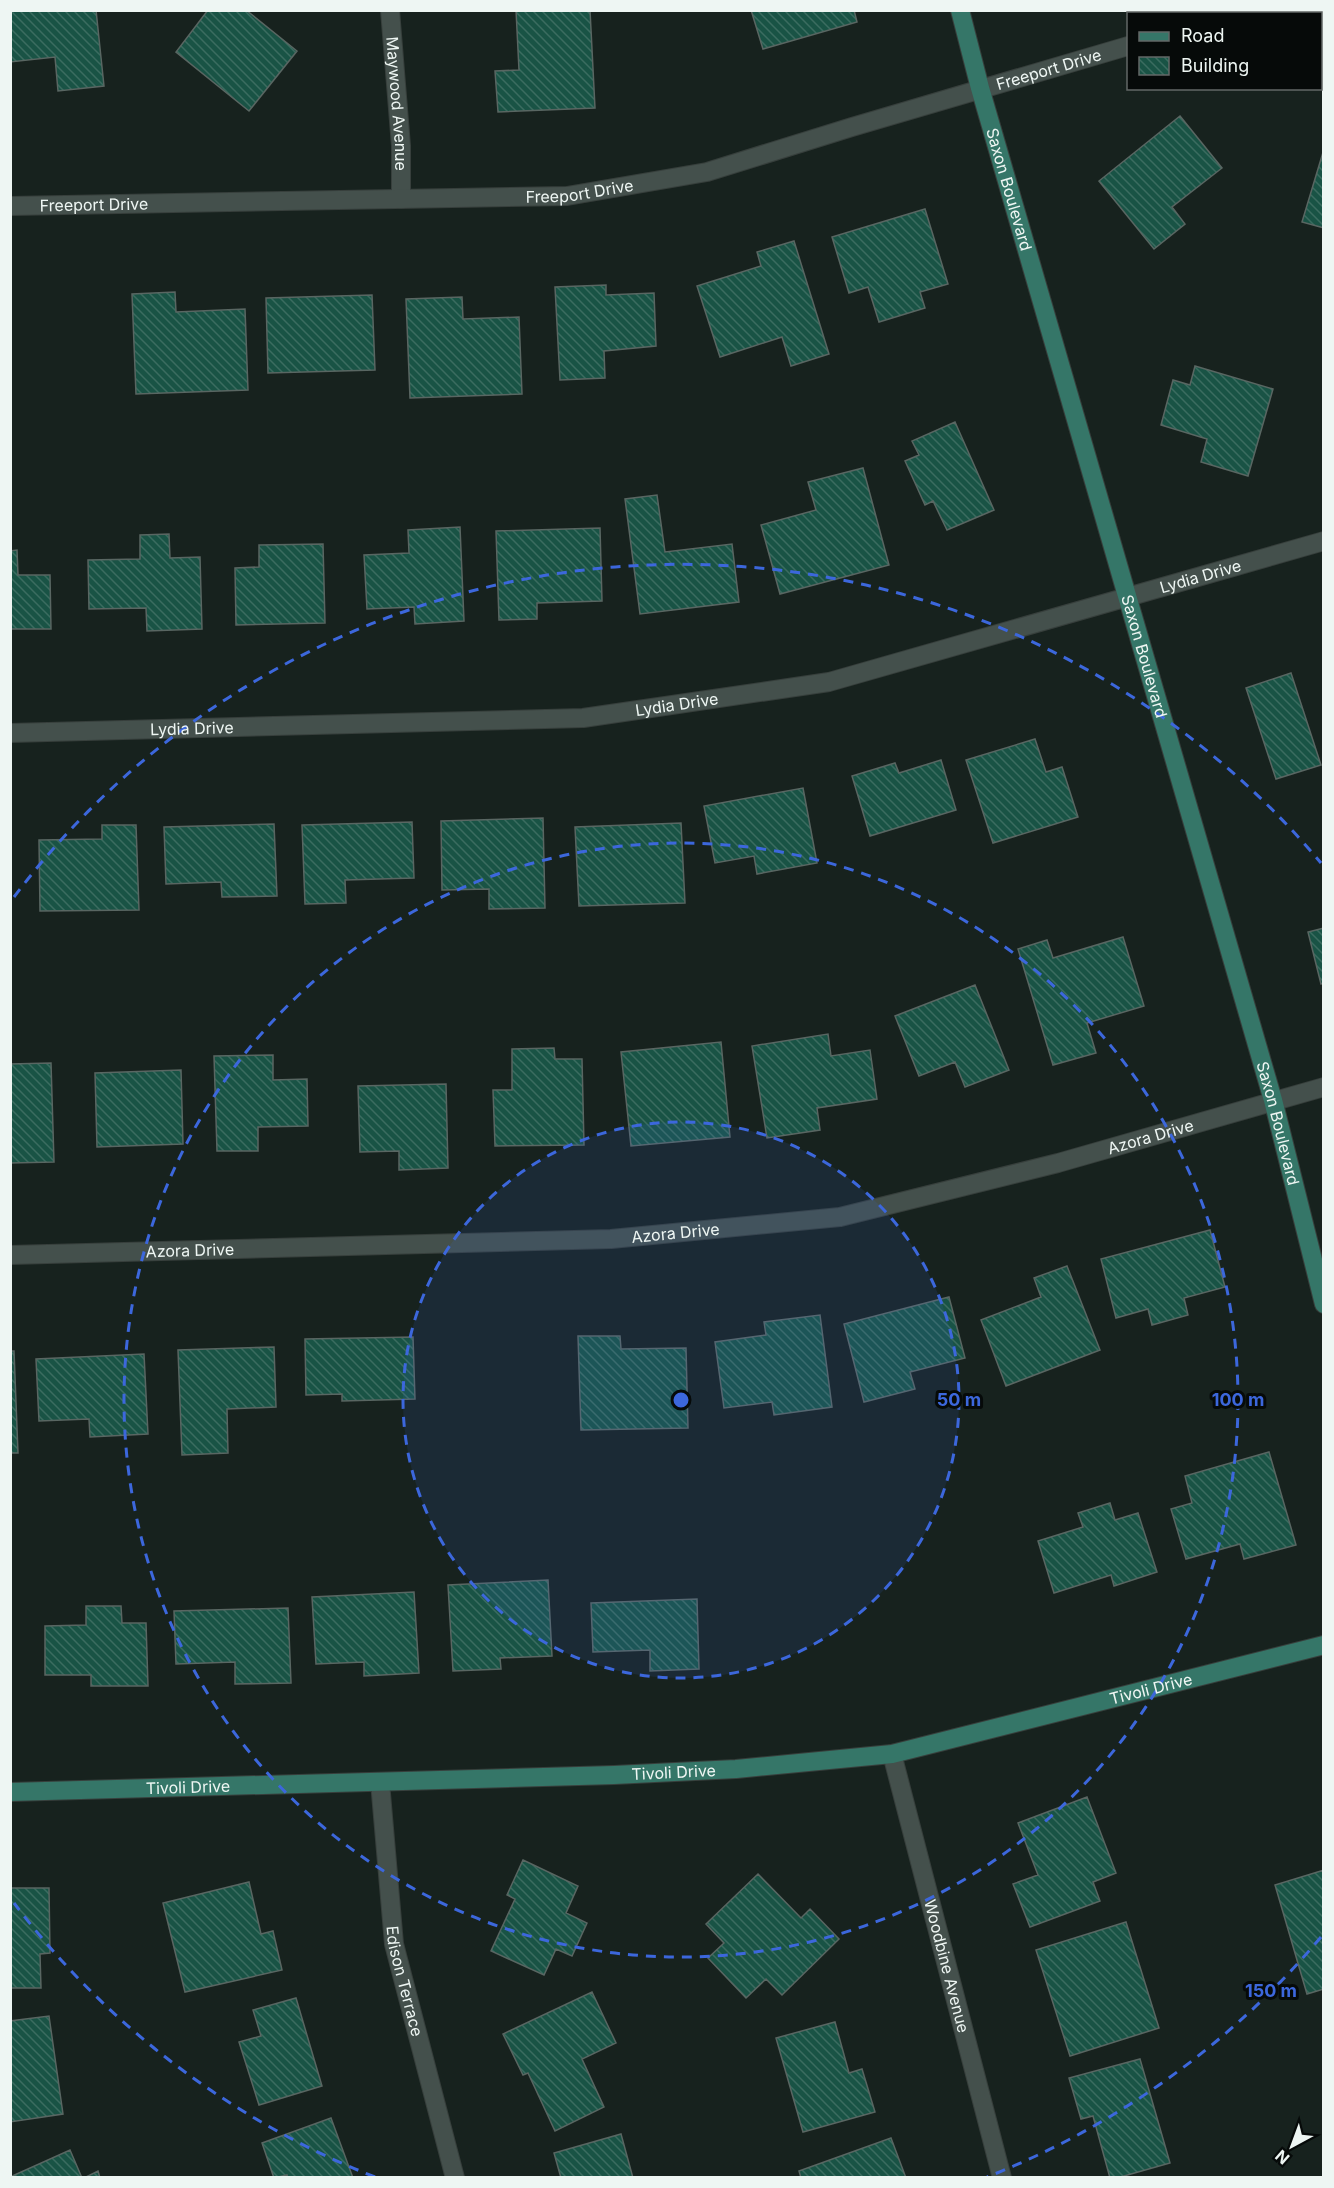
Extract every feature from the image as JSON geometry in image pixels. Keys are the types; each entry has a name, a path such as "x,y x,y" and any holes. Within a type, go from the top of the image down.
{"main road":[{"name":"Saxon Boulevard","path":"960,10 980,88 1273,1100 1323,1304"},
{"name":"Tivoli Drive","path":"10,1792 614,1775 724,1769 891,1754 1323,1644"}],"street":[{"name":"Maywood Avenue","path":"390,10 401,146 401,199"},
{"name":"Freeport Drive","path":"10,206 567,196 707,172 980,88 1127,46"},
{"name":"Lydia Drive","path":"10,733 583,718 829,682 1323,541"},
{"name":"Azora Drive","path":"10,1255 611,1239 840,1217 1058,1163 1323,1086"},
{"name":"Woodbine Avenue","path":"891,1754 1002,2178"},
{"name":"Edison Terrace","path":"380,1782 394,1944 455,2178"}],"building":[{"path":"10,10 96,10 104,86 58,91 55,57 10,62"},
{"path":"208,10 246,10 297,51 249,111 176,52"},
{"path":"516,10 590,10 595,108 498,112 495,71 519,70"},
{"path":"751,10 854,10 857,22 763,49"},
{"path":"1180,116 1222,168 1172,207 1185,224 1154,249 1099,181"},
{"path":"1324,149 1324,228 1302,222"},
{"path":"925,209 948,284 920,292 925,308 879,322 868,287 849,293 832,237"},
{"path":"794,241 829,354 791,366 782,337 720,357 697,286 761,266 757,252"},
{"path":"606,285 606,295 654,293 656,346 604,351 605,378 560,380 555,287"},
{"path":"175,292 176,312 245,309 248,390 136,394 132,294"},
{"path":"372,295 375,370 268,373 266,298"},
{"path":"462,297 463,319 519,317 522,394 410,398 406,299"},
{"path":"1195,366 1273,389 1248,476 1201,462 1207,439 1161,425 1173,380 1190,385"},
{"path":"955,422 994,510 947,530 933,501 925,505 905,461 919,455 912,441"},
{"path":"863,468 889,565 780,594 761,525 816,510 808,482"},
{"path":"657,495 665,552 732,544 739,602 640,614 625,499"},
{"path":"460,527 464,621 415,624 414,607 367,609 364,555 409,553 408,530"},
{"path":"600,528 602,601 537,603 537,619 499,620 496,531"},
{"path":"169,534 170,558 200,557 202,629 147,631 146,608 89,609 88,560 140,559 140,535"},
{"path":"323,544 325,623 236,625 235,568 259,567 259,545"},
{"path":"17,550 18,575 50,575 51,629 10,629 10,551"},
{"path":"1291,673 1321,765 1276,779 1246,688"},
{"path":"1035,739 1046,772 1062,767 1078,817 993,843 966,760"},
{"path":"941,760 956,810 870,836 852,776 895,763 899,773"},
{"path":"803,788 817,863 757,874 754,856 715,863 704,806"},
{"path":"543,818 545,908 489,909 489,889 442,890 441,821"},
{"path":"412,822 414,878 345,880 346,903 305,904 302,825"},
{"path":"681,823 685,903 579,906 575,827"},
{"path":"274,824 277,896 222,897 221,882 166,884 164,827"},
{"path":"102,825 136,825 139,910 40,911 39,840 102,839"},
{"path":"1324,928 1324,983 1321,984 1308,932"},
{"path":"1123,937 1144,1006 1087,1023 1096,1053 1053,1065 1018,949 1047,940 1053,958"},
{"path":"975,985 1009,1070 965,1087 955,1062 919,1076 895,1016"},
{"path":"828,1034 831,1056 870,1050 877,1099 817,1108 820,1130 767,1138 752,1046"},
{"path":"721,1042 730,1137 631,1146 621,1052"},
{"path":"554,1048 555,1059 582,1059 584,1145 495,1146 493,1090 512,1090 512,1049"},
{"path":"273,1055 273,1080 307,1079 308,1126 258,1127 258,1151 217,1151 214,1056"},
{"path":"51,1063 54,1162 10,1163 10,1064"},
{"path":"181,1070 183,1144 97,1147 95,1073"},
{"path":"446,1084 448,1168 399,1170 399,1151 360,1152 358,1086"},
{"path":"1210,1230 1225,1287 1184,1298 1188,1315 1152,1325 1148,1309 1116,1318 1101,1259"},
{"path":"1067,1266 1100,1350 1006,1386 981,1320 1041,1297 1034,1278"},
{"path":"949,1297 965,1358 910,1372 915,1389 864,1402 844,1324"},
{"path":"820,1315 832,1407 774,1415 772,1402 724,1408 715,1342 766,1335 764,1322"},
{"path":"578,1336 620,1336 621,1349 686,1348 688,1428 581,1430"},
{"path":"413,1337 415,1399 342,1401 342,1394 306,1395 305,1339"},
{"path":"274,1347 276,1407 227,1409 228,1453 182,1455 178,1350"},
{"path":"10,1351 14,1351 18,1453 10,1453"},
{"path":"144,1354 148,1434 90,1437 89,1419 39,1421 36,1359"},
{"path":"1269,1452 1296,1545 1244,1559 1240,1544 1186,1559 1171,1509 1192,1503 1185,1476"},
{"path":"1110,1503 1115,1520 1138,1513 1157,1572 1114,1586 1111,1575 1054,1593 1038,1541 1083,1527 1078,1513"},
{"path":"548,1580 552,1656 500,1658 501,1669 453,1671 448,1585"},
{"path":"414,1592 419,1673 364,1676 364,1662 316,1664 312,1597"},
{"path":"697,1599 699,1669 650,1671 650,1650 593,1652 591,1603"},
{"path":"86,1606 121,1606 122,1623 146,1623 148,1686 91,1686 91,1675 45,1675 45,1626 86,1625"},
{"path":"288,1608 291,1683 235,1684 235,1662 176,1664 174,1611"},
{"path":"1087,1797 1116,1873 1093,1882 1100,1901 1030,1927 1013,1884 1038,1875 1018,1823"},
{"path":"523,1860 578,1886 566,1913 587,1923 572,1956 556,1949 544,1975 491,1951 515,1899 507,1895"},
{"path":"1324,1870 1324,1989 1307,1994 1275,1885"},
{"path":"758,1874 801,1918 810,1909 839,1939 782,1995 766,1979 746,1998 708,1958 724,1943 706,1924"},
{"path":"249,1882 261,1934 273,1931 282,1970 185,1992 163,1903"},
{"path":"10,1888 49,1888 50,1953 40,1954 41,1988 10,1988"},
{"path":"1126,1922 1159,2028 1070,2056 1036,1950"},
{"path":"592,1992 616,2043 582,2059 604,2107 555,2131 528,2073 523,2075 503,2034"},
{"path":"296,1998 322,2086 259,2105 239,2042 261,2036 253,2010"},
{"path":"49,2016 63,2114 10,2122 10,2021"},
{"path":"835,2022 849,2073 862,2069 875,2112 803,2132 776,2038"},
{"path":"1140,2059 1170,2163 1110,2178 1093,2116 1081,2119 1069,2078"},
{"path":"331,2118 353,2178 288,2178 287,2175 274,2178 262,2143"},
{"path":"621,2134 633,2178 561,2178 554,2153"},
{"path":"891,2138 906,2178 801,2178 799,2171"},
{"path":"70,2150 82,2178 10,2178 10,2177"},
{"path":"98,2171 100,2178 84,2178"}]}
